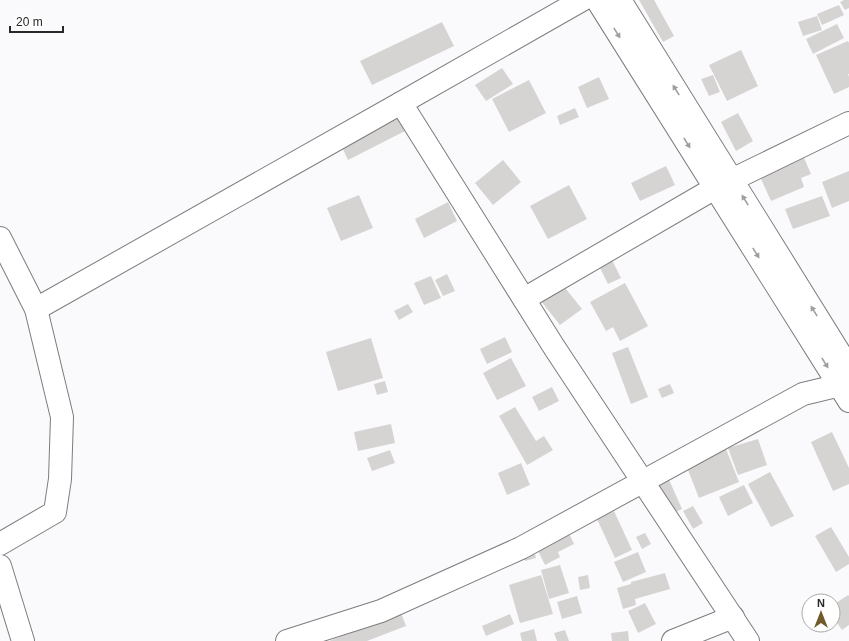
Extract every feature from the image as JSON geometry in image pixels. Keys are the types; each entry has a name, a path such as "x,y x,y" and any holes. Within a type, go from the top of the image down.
{"street":[{"path":"36,309 582,0"},
{"path":"596,0 723,184"},
{"path":"287,641 381,611 521,548 803,394 847,384 723,184 620,0"},
{"path":"401,103 554,347 748,641"},
{"path":"524,299 723,184 849,123"},
{"path":"0,238 36,309 62,417 60,478 55,512 0,544"},
{"path":"0,566 23,641"},
{"path":"673,641 732,617"}],"building":[{"path":"639,0 654,0 674,36 663,42"},
{"path":"849,0 849,8 845,10 840,2"},
{"path":"839,5 844,15 822,25 817,14"},
{"path":"817,16 822,30 803,36 798,22"},
{"path":"442,22 454,46 372,85 360,61"},
{"path":"837,24 844,38 813,54 806,39"},
{"path":"848,41 849,87 834,94 816,55"},
{"path":"741,50 758,86 727,101 709,65"},
{"path":"502,68 513,84 486,101 475,85"},
{"path":"713,75 720,92 709,96 701,79"},
{"path":"599,77 609,99 587,108 578,87"},
{"path":"529,80 546,113 509,132 492,99"},
{"path":"575,108 579,117 560,125 557,116"},
{"path":"738,113 753,141 736,151 721,122"},
{"path":"398,117 405,131 348,160 341,145"},
{"path":"802,153 811,174 801,178 804,187 771,201 758,172"},
{"path":"503,160 521,182 493,205 475,183"},
{"path":"666,166 675,185 640,201 631,183"},
{"path":"849,171 849,201 832,208 822,182"},
{"path":"569,185 587,219 548,239 530,206"},
{"path":"359,195 373,228 341,241 327,208"},
{"path":"822,196 830,216 793,229 785,209"},
{"path":"448,202 457,221 424,238 415,219"},
{"path":"611,258 621,278 608,284 598,264"},
{"path":"447,274 455,291 443,296 435,280"},
{"path":"431,276 441,298 424,305 414,283"},
{"path":"558,279 582,309 560,325 537,296"},
{"path":"625,283 648,326 620,341 613,327 606,331 590,302"},
{"path":"408,304 413,312 399,320 394,311"},
{"path":"505,337 512,352 487,364 480,349"},
{"path":"371,338 383,378 338,391 326,352"},
{"path":"628,347 648,397 631,404 612,353"},
{"path":"511,358 526,386 497,400 483,373"},
{"path":"385,381 388,392 377,395 374,384"},
{"path":"670,384 674,393 662,398 658,389"},
{"path":"552,387 559,401 539,411 532,397"},
{"path":"515,407 536,441 544,436 553,450 527,465 499,416"},
{"path":"391,424 395,443 358,451 354,432"},
{"path":"832,432 849,468 849,484 833,491 811,442"},
{"path":"758,439 767,465 738,475 728,448"},
{"path":"726,449 739,482 699,498 686,465"},
{"path":"390,450 395,463 372,471 367,458"},
{"path":"521,463 530,485 507,495 498,473"},
{"path":"663,466 682,509 669,515 650,471"},
{"path":"770,472 794,516 771,527 748,484"},
{"path":"744,485 753,503 728,516 719,497"},
{"path":"693,506 703,523 693,529 683,511"},
{"path":"614,511 632,550 615,558 597,519"},
{"path":"831,527 849,557 849,564 836,572 815,536"},
{"path":"567,529 574,544 558,552 560,557 545,565 535,545"},
{"path":"645,533 651,544 642,549 636,537"},
{"path":"531,539 536,558 525,561 520,542"},
{"path":"638,552 646,572 623,582 614,562"},
{"path":"560,565 569,593 549,599 541,570"},
{"path":"665,573 670,589 635,599 636,605 623,609 617,588 631,584 631,582"},
{"path":"541,575 553,614 520,623 509,585"},
{"path":"588,575 590,588 580,590 578,577"},
{"path":"848,595 849,596 849,625 842,630 841,629 841,600"},
{"path":"577,596 582,613 562,619 557,602"},
{"path":"645,603 656,624 638,633 628,611"},
{"path":"401,613 406,626 367,641 329,641"},
{"path":"510,614 514,624 486,636 482,626"},
{"path":"534,629 537,641 522,641 520,633"},
{"path":"565,630 569,641 557,641 554,633"},
{"path":"628,631 629,641 612,641 611,633"}]}
